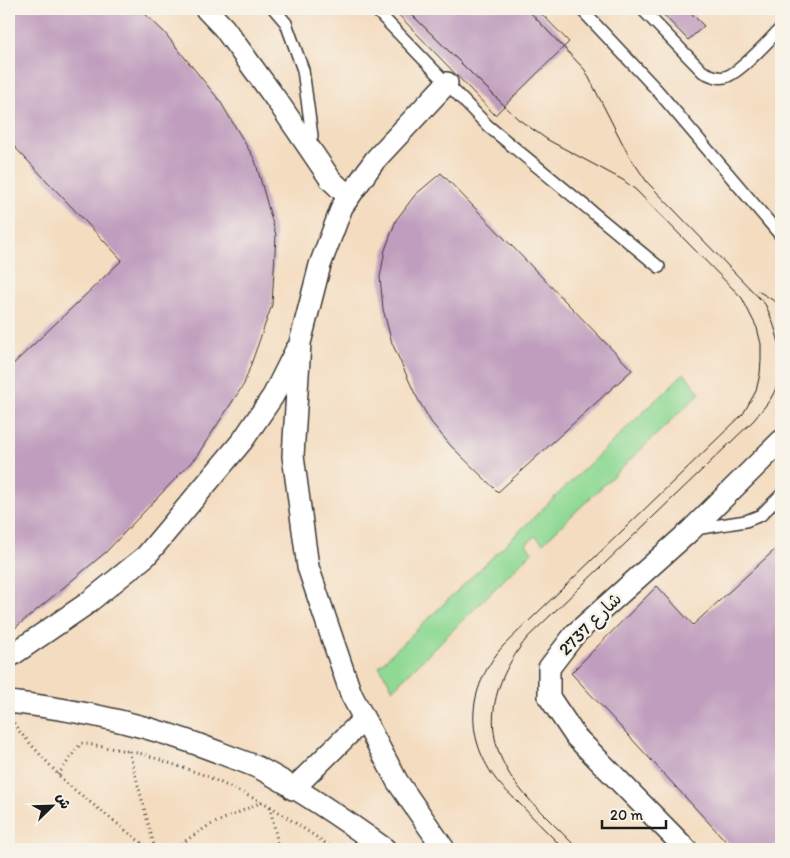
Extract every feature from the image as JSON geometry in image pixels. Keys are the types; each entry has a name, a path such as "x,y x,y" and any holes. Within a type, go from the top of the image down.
{"street":[{"path":"206,9 224,28 331,180 349,197"},
{"path":"444,849 397,781 351,694 308,567 293,456 300,343 320,264 342,207 375,160 447,83"},
{"path":"9,657 85,605 146,556 243,440 272,396 300,343"},
{"name":"شارع 2737","path":"686,849 576,737 549,697 549,668 575,634 690,530 781,441"},
{"path":"10,710 39,705 120,719 191,741 259,768 340,816 385,849"},
{"path":"294,789 364,719"}],"lane":[{"path":"274,9 286,23 303,70 312,136"},
{"path":"376,9 488,126 659,267"},
{"path":"581,9 658,90 781,236"},
{"path":"642,9 704,72 715,78 726,77 736,72 781,28"},
{"path":"776,9 781,14"},
{"path":"690,530 746,521 761,515 781,495"}],"path":[{"path":"10,710 18,730 58,775 149,849"},
{"path":"58,775 81,743 143,754 204,775 262,802 334,849"},
{"path":"129,752 155,849"},
{"path":"172,849 208,826 262,802"},
{"path":"270,806 279,849"}],"green space":[{"path":"684,373 700,393 543,543 535,536 526,544 532,552 393,689 379,666"}],"building":[{"path":"9,9 140,9 164,32 220,101 255,160 276,235 272,305 244,384 196,457 106,552 9,633 9,368 122,260 9,141"},
{"path":"393,9 537,9 569,42 495,115"},
{"path":"658,9 687,9 704,26 688,40"},
{"path":"441,173 632,370 498,492 451,446 431,422 415,394 392,343 383,309 380,277 385,250 396,220 415,195"},
{"path":"781,544 781,849 733,849 571,673 657,586 693,625"}],"tram line":[{"path":"406,9 518,119 548,140 623,180 636,190 742,298 757,328 761,344 760,374 756,391 743,414 503,646 483,676 474,708 477,741 483,757 498,782 564,849"},
{"path":"527,9 585,70 628,154 647,182 765,304 778,339 781,363 780,375 771,398 754,420 527,638 504,674 494,710 497,748 505,766 517,785 578,849"},
{"path":"758,291 781,305"}]}
